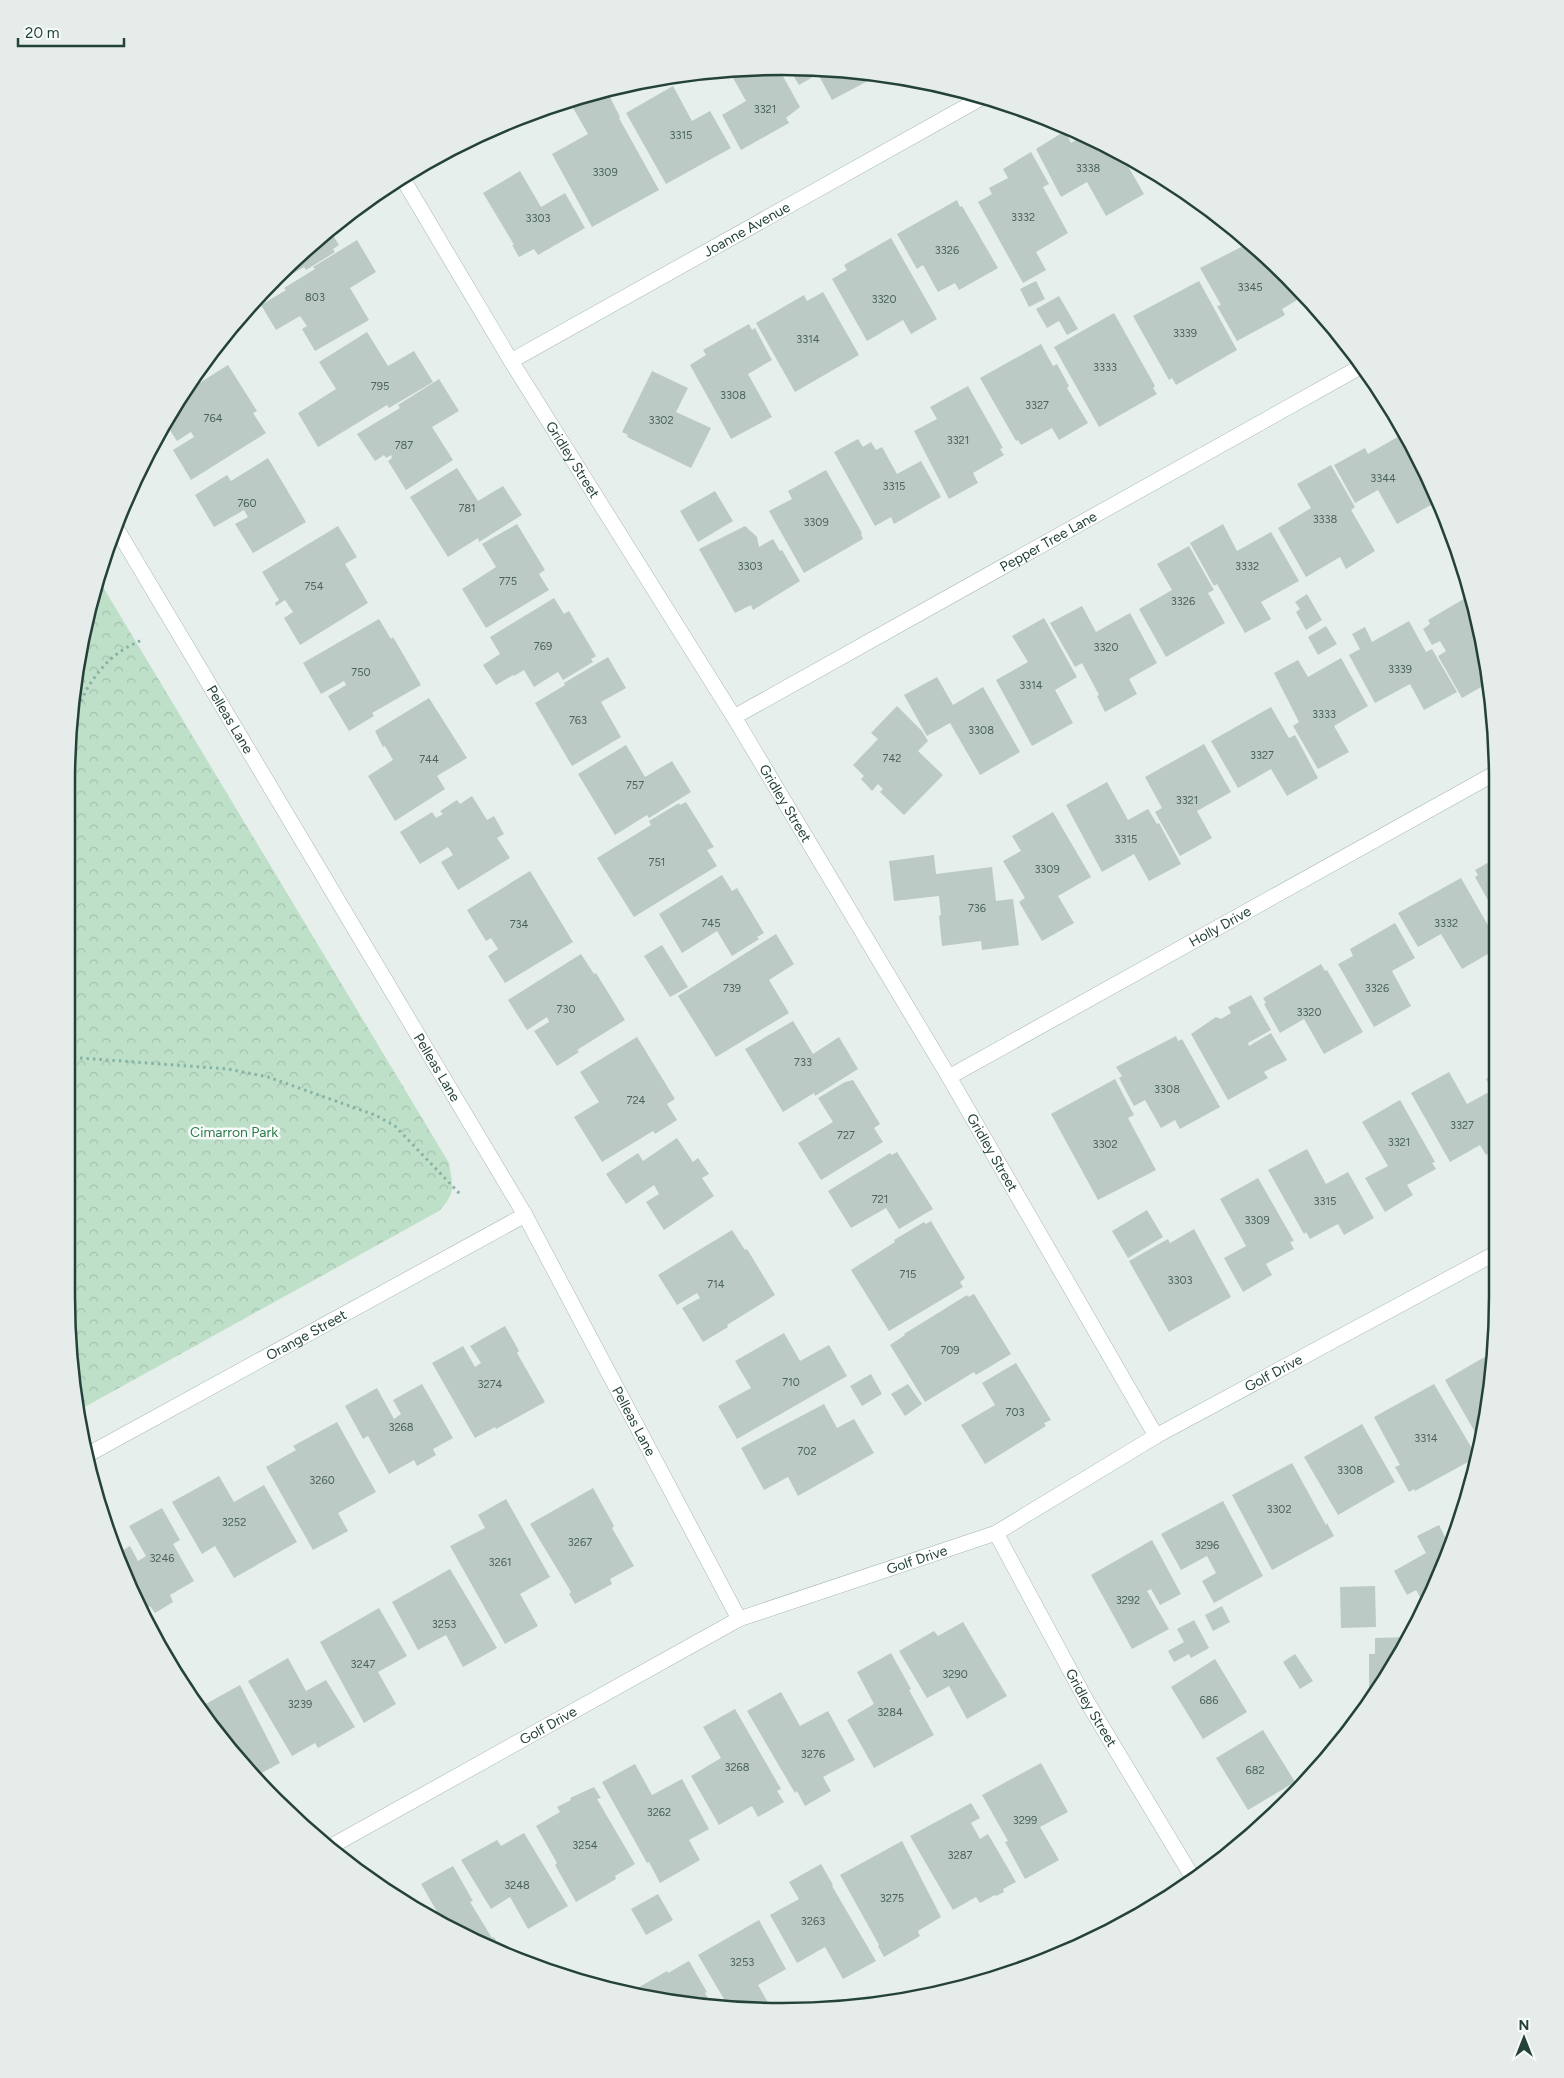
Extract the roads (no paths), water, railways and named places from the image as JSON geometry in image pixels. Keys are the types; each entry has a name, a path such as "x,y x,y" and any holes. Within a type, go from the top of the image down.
{"street":[{"name":"Joanne Avenue","path":"511,361 974,102"},
{"name":"Gridley Street","path":"406,184 511,361 734,717 948,1078 1156,1436"},
{"name":"Pepper Tree Lane","path":"734,717 1356,369"},
{"name":"Pelleas Lane","path":"120,535 524,1215 739,1619"},
{"name":"Holly Drive","path":"948,1078 1489,777"},
{"name":"Orange Street","path":"93,1452 524,1215"},
{"name":"Golf Drive","path":"336,1844 739,1619 996,1533 1156,1436 1489,1257"},
{"name":"Gridley Street","path":"996,1533 1086,1700 1190,1873"}],"park label":[{"name":"Cimarron Park","path":"234,1132"}]}
